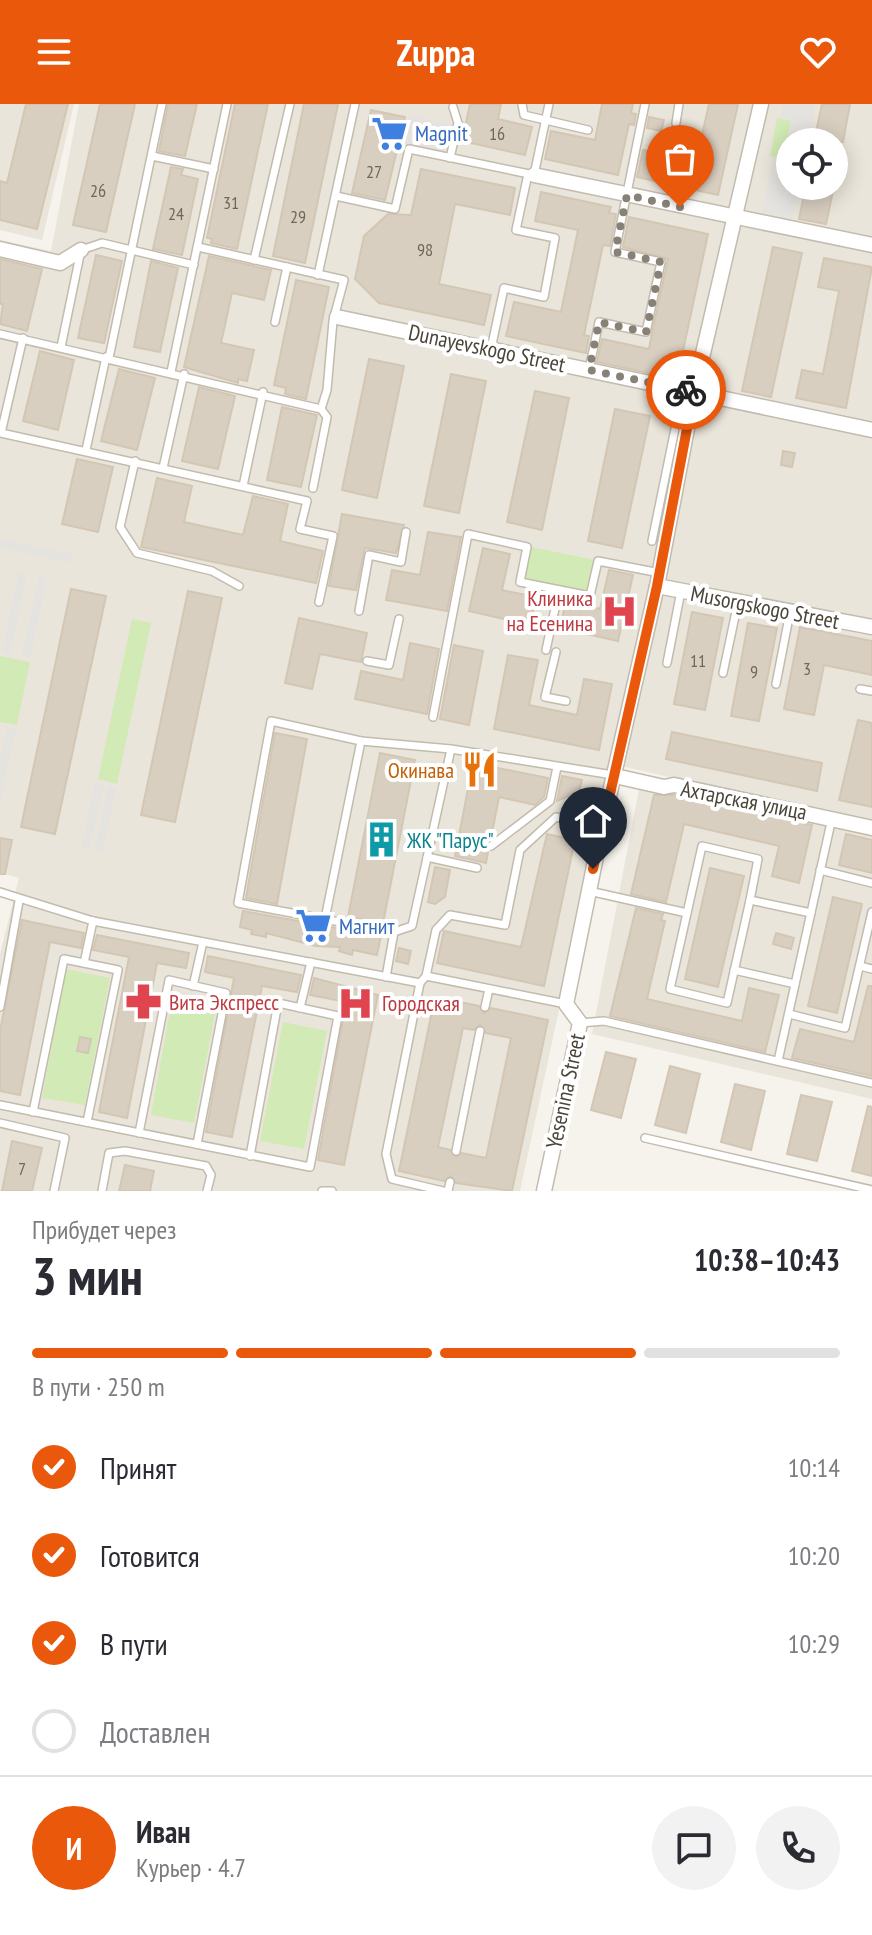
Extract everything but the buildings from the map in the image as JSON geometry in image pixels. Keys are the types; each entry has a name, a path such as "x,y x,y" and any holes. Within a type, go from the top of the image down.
{"street":[{"name":"Yesenina Street","path":"544,1191 580,1023 566,1004 602,827 659,580 688,391 761,104"},
{"path":"531,175 872,245"},
{"path":"0,249 60,263 81,250"},
{"name":"Dunayevskogo Street","path":"337,317 872,430"},
{"name":"Musorgskogo Street","path":"659,580 681,591 872,627"},
{"name":"Ахтарская улица","path":"615,776 872,828"}],"lane":[{"path":"86,450 162,104"},
{"path":"171,372 227,104"},
{"path":"254,260 290,104"},
{"path":"318,275 355,104"},
{"path":"522,104 524,115 588,130"},
{"path":"491,349 504,288 544,297 555,238 516,230 549,104"},
{"path":"589,370 599,322 646,332 661,262 615,252 645,104"},
{"path":"676,123 679,104"},
{"path":"450,158 458,123 453,107"},
{"path":"336,196 395,209 409,149 531,175"},
{"path":"152,156 214,169"},
{"path":"61,347 81,250 102,243 194,265"},
{"path":"198,247 344,280 337,317 333,321 327,390 321,409"},
{"path":"275,322 287,267"},
{"path":"0,334 263,392 321,409 327,417 313,488"},
{"path":"23,338 1,433 307,501 300,529 333,536 319,602"},
{"path":"163,468 184,374"},
{"path":"652,541 688,391"},
{"path":"243,486 263,392"},
{"path":"135,461 120,527 137,553 212,571 239,586"},
{"path":"359,611 369,555 401,562 406,532"},
{"path":"433,717 468,534 527,547 520,582 590,596 598,561 659,580"},
{"path":"546,650 559,590"},
{"path":"667,663 681,591"},
{"path":"723,673 738,602"},
{"path":"776,684 790,612"},
{"path":"367,661 389,665 399,619"},
{"path":"556,652 545,697 566,701"},
{"path":"860,689 872,691"},
{"path":"451,749 412,926 394,932 238,903 271,721 361,741 451,749 615,776"},
{"path":"325,919 361,741"},
{"path":"491,846 550,801 557,767"},
{"path":"389,1191 392,1179 386,1154 436,930 450,915 505,925 520,850 556,817 602,827"},
{"path":"778,1061 832,818"},
{"path":"702,846 758,859 727,1003 670,989 687,913 702,846"},
{"path":"427,857 477,868"},
{"path":"820,870 872,883"},
{"path":"589,891 687,913"},
{"path":"0,892 16,895 19,901 0,1007"},
{"path":"750,900 811,913"},
{"path":"19,901 93,921 386,977 423,979 566,1004"},
{"path":"789,1014 845,1028 872,912"},
{"path":"84,963 93,921"},
{"path":"386,977 394,932"},
{"path":"193,986 203,942"},
{"path":"33,1112 64,959 118,970 87,1122"},
{"path":"300,1008 311,962"},
{"path":"860,966 872,969"},
{"path":"734,970 795,984"},
{"path":"139,1133 169,980 226,993 197,1144"},
{"path":"485,1007 489,989"},
{"path":"0,1105 250,1156 310,1167 338,1016 278,1003 250,1156"},
{"path":"580,1023 604,1021 872,1083"},
{"path":"456,1151 480,1031"},
{"path":"0,1123 65,1138 54,1191"},
{"path":"645,1138 872,1190"},
{"path":"102,1191 109,1153 125,1151 206,1166 211,1175 207,1191"},
{"path":"392,1179 446,1191 450,1182"},
{"path":"322,1191 332,1191"}],"shaded area":[{"path":"0,104 74,104 42,240 0,230"},
{"path":"79,104 872,104 872,823 612,764 520,1191 0,1191 0,954 19,878 0,873 0,240 51,251"},
{"path":"783,104 815,104 811,128 789,128 791,121 781,118"},
{"path":"408,115 453,125 447,154 401,144"},
{"path":"773,157 776,157 776,200 796,200 792,221 762,216"},
{"path":"0,539 72,554 70,563 0,548"},
{"path":"19,572 27,574 10,654 2,652"},
{"path":"39,576 47,578 30,658 22,656"},
{"path":"7,728 16,729 0,802 0,760"},
{"path":"95,783 104,785 90,850 81,848"},
{"path":"640,784 872,836 872,1099 592,1034"},
{"path":"108,786 116,788 103,853 94,851"}],"green space":[{"path":"777,118 791,121 790,128 776,128 776,157 770,156"},
{"path":"531,547 595,560 589,592 525,579"},
{"path":"132,619 151,623 117,784 98,779"},
{"path":"0,656 30,662 17,725 0,722"},
{"path":"66,969 110,978 85,1105 42,1098"},
{"path":"172,1000 216,1009 194,1123 151,1115"},
{"path":"283,1022 327,1031 304,1149 260,1141"}],"way so far":[{"path":"680,207 627,195 615,252 661,262 653,300 646,332 599,322 589,370 686,390"}],"place":[{"name":"Magnit","path":"389,133"},
{"name":"Клиника на Есенина","path":"619,611"},
{"name":"Окинава","path":"480,770"},
{"name":"ЖК \"Парус\"","path":"381,840"},
{"name":"Магнит","path":"313,926"},
{"name":"Вита Экспресс","path":"143,1002"},
{"name":"Городская","path":"356,1003"}],"route":[{"path":"593,869 666,543 694,392 686,390"}]}
